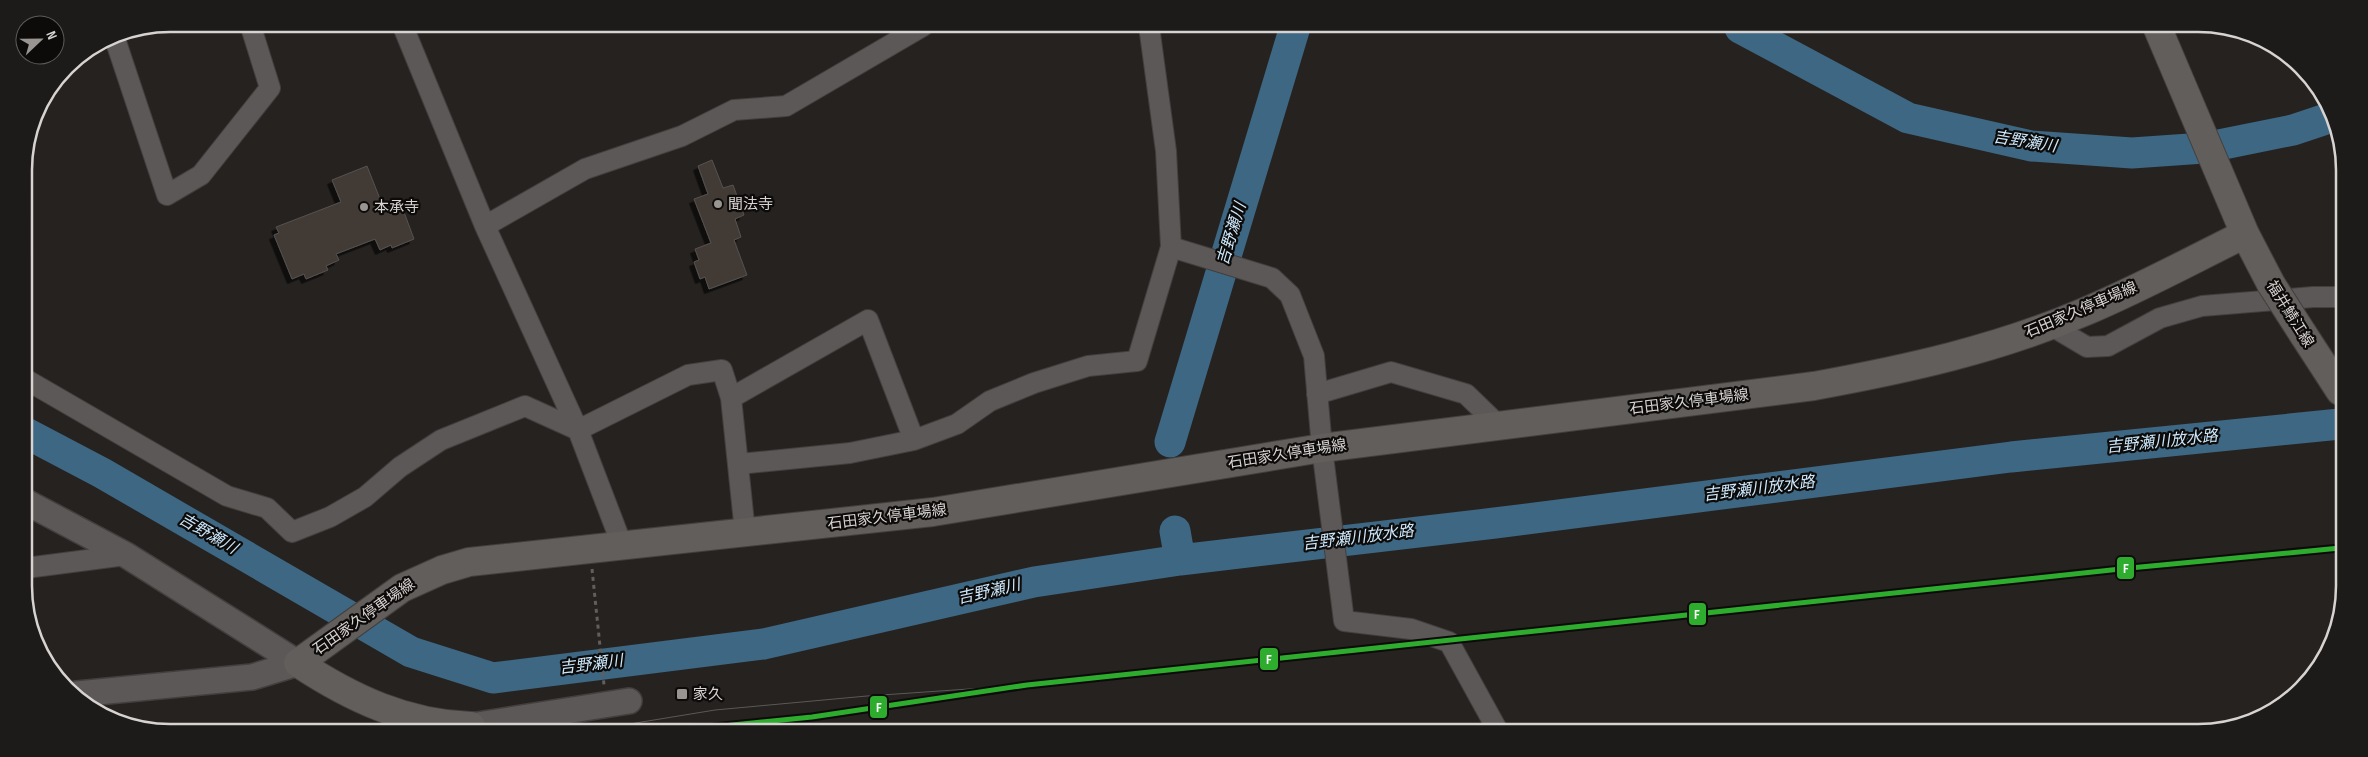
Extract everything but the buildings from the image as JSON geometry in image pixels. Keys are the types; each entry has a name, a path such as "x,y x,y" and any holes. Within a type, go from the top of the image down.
{"main road":[{"path":"2160,33 2245,234"},
{"name":"福井鯖江線","path":"2245,234 2271,284 2336,385"},
{"name":"石田家久停車場線","path":"443,724 398,715 367,703 330,684 298,663 402,588 442,570 469,562 933,512 1322,448 1814,386 1884,374 1976,351 2050,325 2123,294 2245,234"}],"street":[{"path":"117,44 168,195 201,175 270,88 253,33"},
{"path":"406,33 484,226 578,430 622,545"},
{"path":"484,226 585,169 682,136 734,110 786,106 911,33"},
{"path":"739,464 850,453 914,440 957,424 990,401 1034,383 1088,366 1137,361 1171,247 1166,151 1150,33"},
{"path":"1171,247 1272,278 1290,295 1314,356 1322,448 1344,621 1411,629 1450,642 1489,724"},
{"path":"2050,325 2087,347 2108,346 2160,318 2202,306 2313,297 2336,298"},
{"path":"731,398 868,320 914,440"},
{"path":"578,430 688,375 722,370 731,398 745,532"},
{"path":"1316,394 1392,372 1466,394 1498,425"},
{"path":"33,384 227,496 267,508 292,532 330,517 365,497 400,467 441,440 525,406 578,430"},
{"path":"33,506 126,555 298,663"},
{"path":"33,567 126,555"},
{"path":"84,693 252,677 298,663"},
{"path":"489,724 629,701"}],"path":[{"path":"593,575 605,694"}],"waterway":[{"name":"吉野瀬川","path":"1170,442 1293,33"},
{"name":"吉野瀬川","path":"1749,33 1908,118 2031,146 2132,153 2204,148 2293,130 2325,119"},
{"name":"吉野瀬川放水路","path":"1180,560 1495,523 2011,457 2336,424"},
{"name":"吉野瀬川","path":"33,437 102,473 411,652 493,678 764,644 1034,582 1180,560 1175,531"}],"tram line":[{"path":"630,724 715,710 867,696 1027,685"}],"transit line":[{"name":"F","path":"743,724 812,717 1027,685 2130,568 2336,548"}],"place":[{"name":"聞法寺","path":"718,204"},
{"name":"本承寺","path":"364,207"},
{"name":"家久","path":"682,694"}]}
